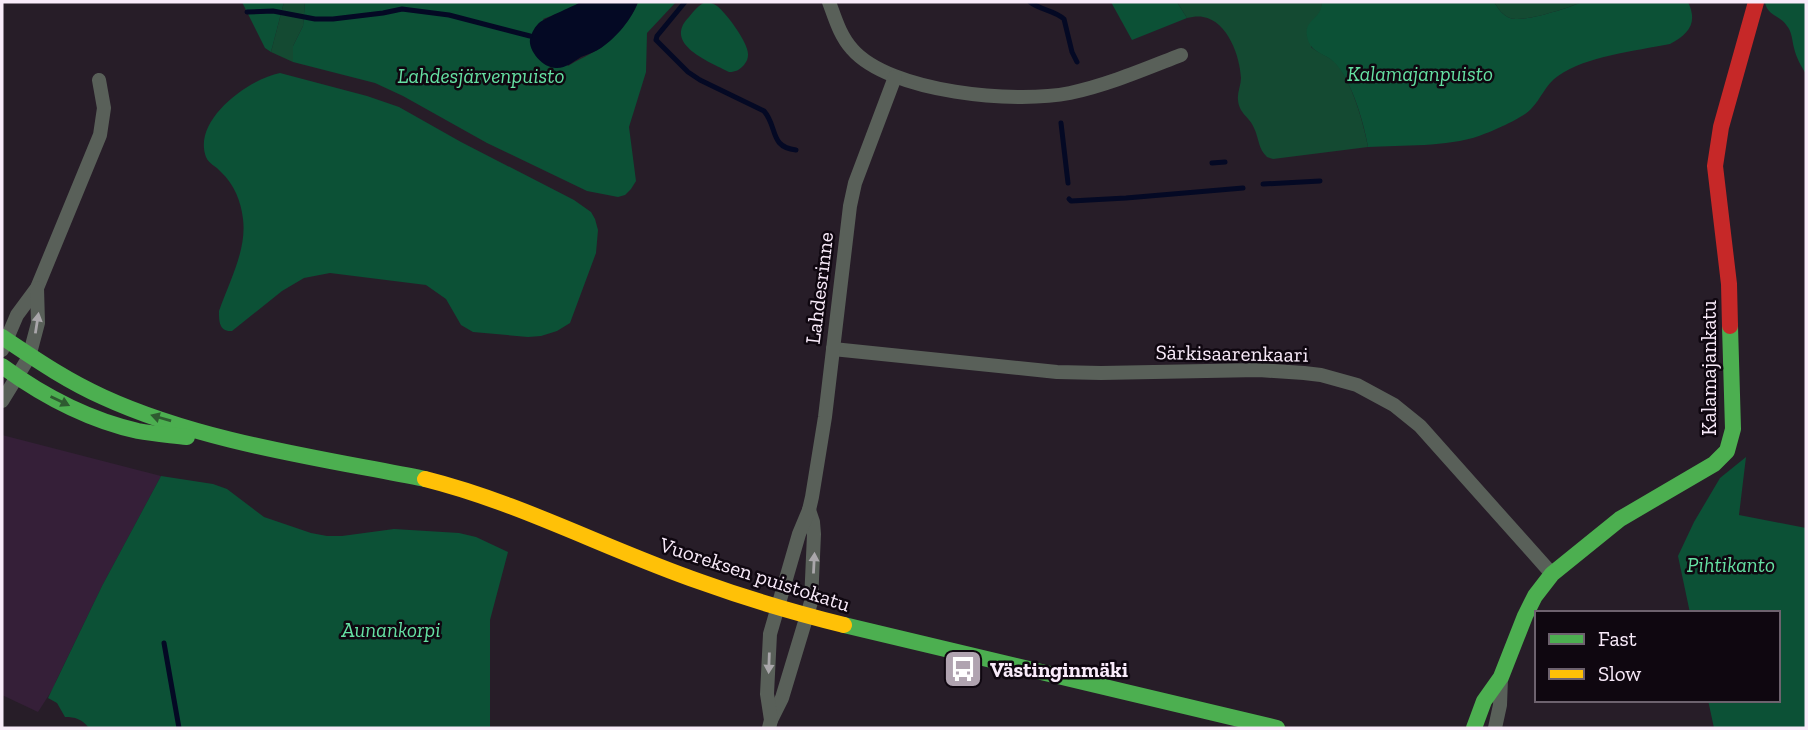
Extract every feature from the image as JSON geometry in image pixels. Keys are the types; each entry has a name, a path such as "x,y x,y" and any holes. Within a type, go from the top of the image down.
{"main road":[{"name":"Kalamajankatu","path":"1474,728 1484,701 1501,677 1525,615 1552,574 1620,519 1714,464 1730,444 1733,429 1729,284 1714,166 1721,127 1756,2"},
{"name":"Vuoreksen puistokatu","path":"3,342 103,397 144,414 226,439 464,489 700,582 777,607 902,640 1277,728"},
{"name":"Vuoreksen puistokatu","path":"2,366 38,390 96,418 139,431 190,438 226,439"}],"street":[{"path":"829,2 843,37 852,49 878,70 895,77 969,94 1035,98 1070,93 1109,82 1181,55"},
{"name":"Lahdesrinne","path":"770,724 767,694 770,634 799,534 809,510 825,416 850,205 855,183 895,77"},
{"path":"3,342 37,288 100,135 104,108 99,80"},
{"path":"2,401 29,357 38,323 37,288"},
{"name":"Särkisaarenkaari","path":"833,349 1057,372 1259,370 1321,375 1357,384 1394,405 1420,426 1552,574"},
{"name":"Lahdesrinne","path":"770,724 782,698 811,602 815,558 813,522 809,510"},
{"name":"Kalamajankatu","path":"1495,728 1500,705 1501,677"}],"shaded area":[{"path":"2,435 161,476 102,586 54,687 38,712 2,695"}],"green space":[{"path":"242,2 284,2 271,52 265,48"},
{"path":"284,2 305,2 303,26 293,46 293,62 271,52"},
{"name":"Lahdesjärvenpuisto","path":"305,2 581,2 543,19 568,66 608,42 628,20 638,2 676,2 647,33 646,72 629,127 636,181 625,195 618,197 587,191 487,143 375,83 293,62 293,46 303,26"},
{"path":"706,2 721,10 744,42 748,59 737,70 729,72 701,57 685,44 681,36 682,27 689,17 696,8"},
{"path":"1111,2 1177,2 1187,18 1132,40"},
{"path":"1177,2 1321,2 1322,9 1311,47 1335,62 1341,70 1360,114 1368,147 1273,159 1267,157 1260,147 1252,124 1239,105 1240,70 1231,41 1212,20 1201,17 1187,18"},
{"name":"Kalamajanpuisto","path":"1321,2 1494,2 1505,15 1516,19 1546,14 1582,2 1688,2 1692,22 1687,32 1670,44 1611,55 1569,69 1546,88 1527,113 1479,136 1424,145 1368,147 1360,115 1342,72 1329,58 1313,48 1308,40 1308,27 1319,12"},
{"path":"1494,2 1582,2 1546,14 1516,19 1505,15"},
{"path":"1765,2 1806,2 1806,74 1796,55 1789,28 1768,10"},
{"path":"280,73 399,107 574,200 591,212 598,230 596,253 570,323 541,336 473,332 461,325 446,299 426,285 330,273 304,278 282,291 232,331 224,330 219,311 240,254 243,219 239,199 233,187 206,157 204,143 207,129 226,103 239,92 253,83"},
{"name":"Pihtikanto","path":"1746,457 1739,515 1806,528 1806,728 1714,728 1708,702 1780,702 1780,611 1690,611 1678,556 1720,478"},
{"name":"Aunankorpi","path":"161,476 213,484 227,489 264,517 311,533 342,536 394,529 459,533 476,537 508,552 490,620 490,728 89,728 78,719 65,717 57,703 48,698 102,586"}],"water":[{"path":"581,2 638,2 623,28 601,48 563,67 547,66 538,58 530,44 533,31 541,22"}],"waterway":[{"path":"685,2 656,40 688,72 700,80 764,111 778,141 787,148 796,150"},
{"path":"1030,2 1064,19 1077,62"},
{"path":"247,12 273,11 315,19 333,19 402,9 449,15 530,36"},
{"path":"1061,123 1068,183"},
{"path":"1212,163 1225,162"},
{"path":"1263,184 1320,181"},
{"path":"1069,199 1126,198 1243,188"},
{"path":"164,643 179,728"}],"traffic: fast":[{"path":"1474,728 1484,701 1501,677 1535,596 1552,574 1620,519 1714,464 1727,451 1733,429 1730,326"},
{"path":"2,337 90,391 141,413 261,447 425,479"},
{"path":"2,366 50,397 84,414 138,431 187,437"},
{"path":"844,625 1277,728"}],"traffic: slow":[{"path":"425,479 496,501 719,588 844,625"}],"traffic: jam":[{"path":"1730,326 1729,284 1715,166 1721,127 1756,2"}],"place":[{"name":"Västinginmäki","path":"963,669"}]}
